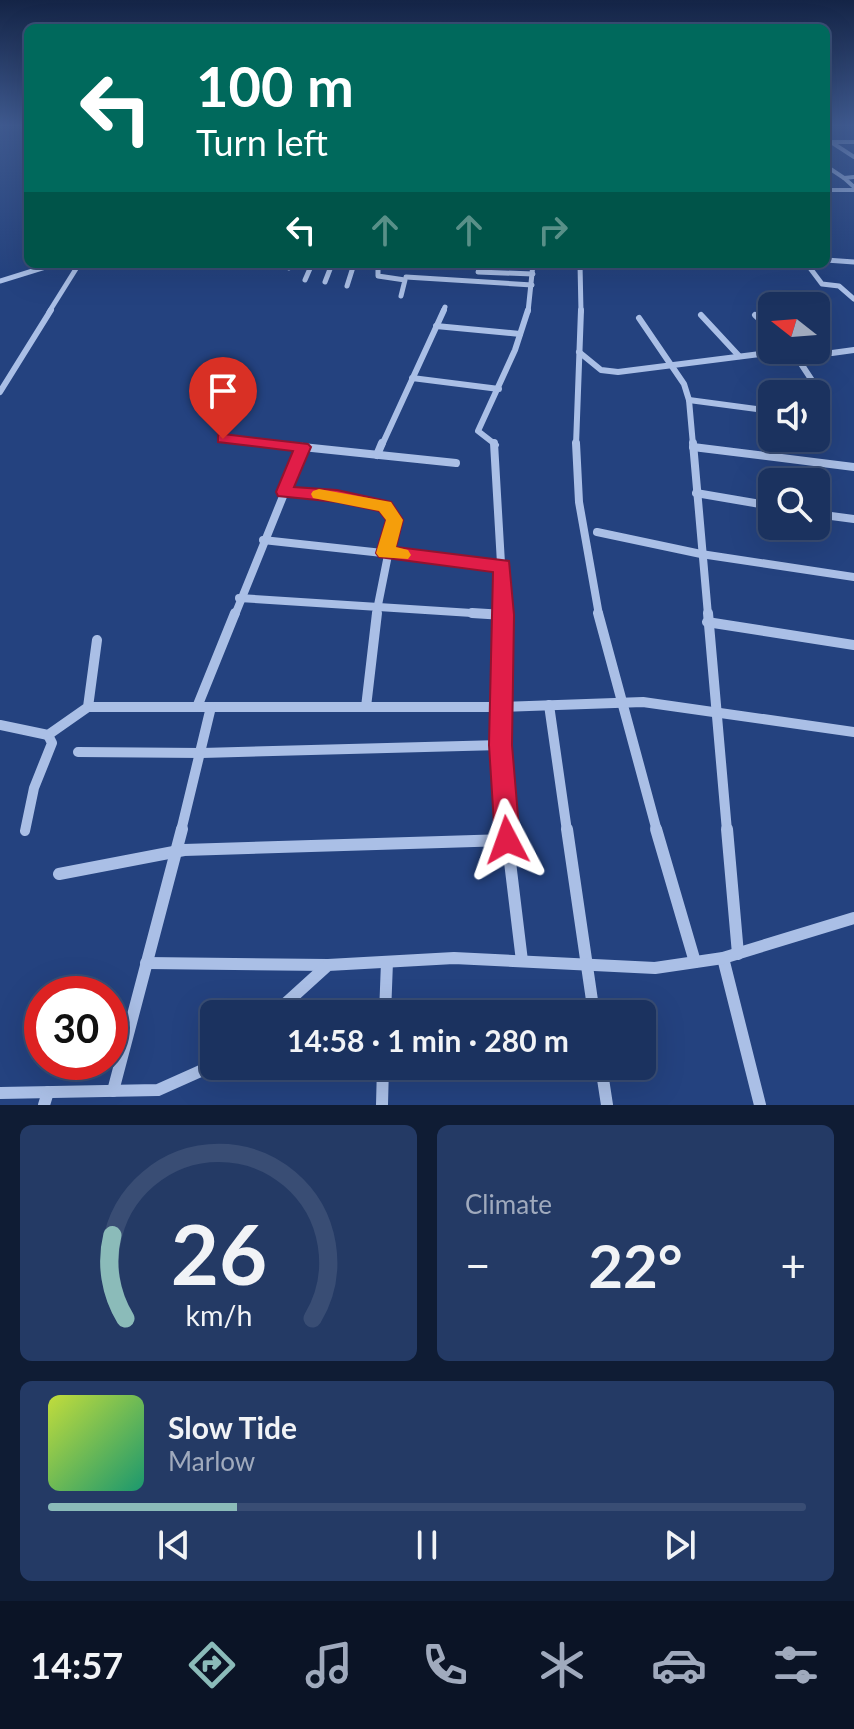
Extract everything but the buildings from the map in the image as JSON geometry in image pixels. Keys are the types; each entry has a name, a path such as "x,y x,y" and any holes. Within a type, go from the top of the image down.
{"street":[{"path":"840,176 854,189"},
{"path":"844,178 854,177"},
{"path":"830,190 854,189"},
{"path":"830,260 854,262"},
{"path":"0,281 42,268"},
{"path":"0,392 77,268"},
{"path":"305,280 310,268"},
{"path":"325,282 330,268"},
{"path":"347,286 353,268"},
{"path":"378,268 378,276 405,280 401,296"},
{"path":"522,961 507,840 501,745 504,615 496,445 478,431 499,389 520,334 529,307 533,268"},
{"path":"580,268 576,454 579,501 590,572 622,702 695,962"},
{"path":"810,268 822,284 854,285"},
{"path":"478,272 533,274"},
{"path":"406,277 532,285"},
{"path":"839,286 854,299"},
{"path":"377,455 445,307"},
{"path":"701,315 739,356"},
{"path":"755,315 758,318"},
{"path":"639,318 684,384 689,400 738,954"},
{"path":"436,326 520,334"},
{"path":"830,353 854,350"},
{"path":"579,352 594,366 609,372 758,354"},
{"path":"0,373 15,369"},
{"path":"412,378 499,389"},
{"path":"689,400 758,409"},
{"path":"223,439 456,463"},
{"path":"197,707 303,447"},
{"path":"693,447 854,467"},
{"path":"284,492 337,496 385,506 395,520 385,553 376,607 366,707"},
{"path":"696,493 758,504"},
{"path":"830,516 854,519"},
{"path":"597,532 701,554 854,577"},
{"path":"263,540 502,566"},
{"path":"239,598 504,615"},
{"path":"707,622 854,645"},
{"path":"88,707 97,640"},
{"path":"0,725 48,735 88,707 502,707 622,702 716,711 854,732"},
{"path":"549,705 592,1000"},
{"path":"113,1091 202,753 211,707"},
{"path":"25,831 34,788 52,743 48,735"},
{"path":"78,752 202,753 501,745"},
{"path":"59,874 174,852 507,840"},
{"path":"146,963 328,965 454,958 655,968 723,958 854,918"},
{"path":"723,958 760,1105"},
{"path":"386,1000 387,962"},
{"path":"289,1000 328,965"},
{"path":"0,1093 46,1099 113,1091 158,1090 200,1071"},
{"path":"382,1105 383,1080"},
{"path":"603,1080 607,1105"}],"slow traffic":[{"path":"319,494 385,506 395,520 385,553 402,555"}],"route":[{"path":"223,439 303,447 284,492 337,496 385,506 395,520 385,553 502,566 501,745 507,840"}]}
